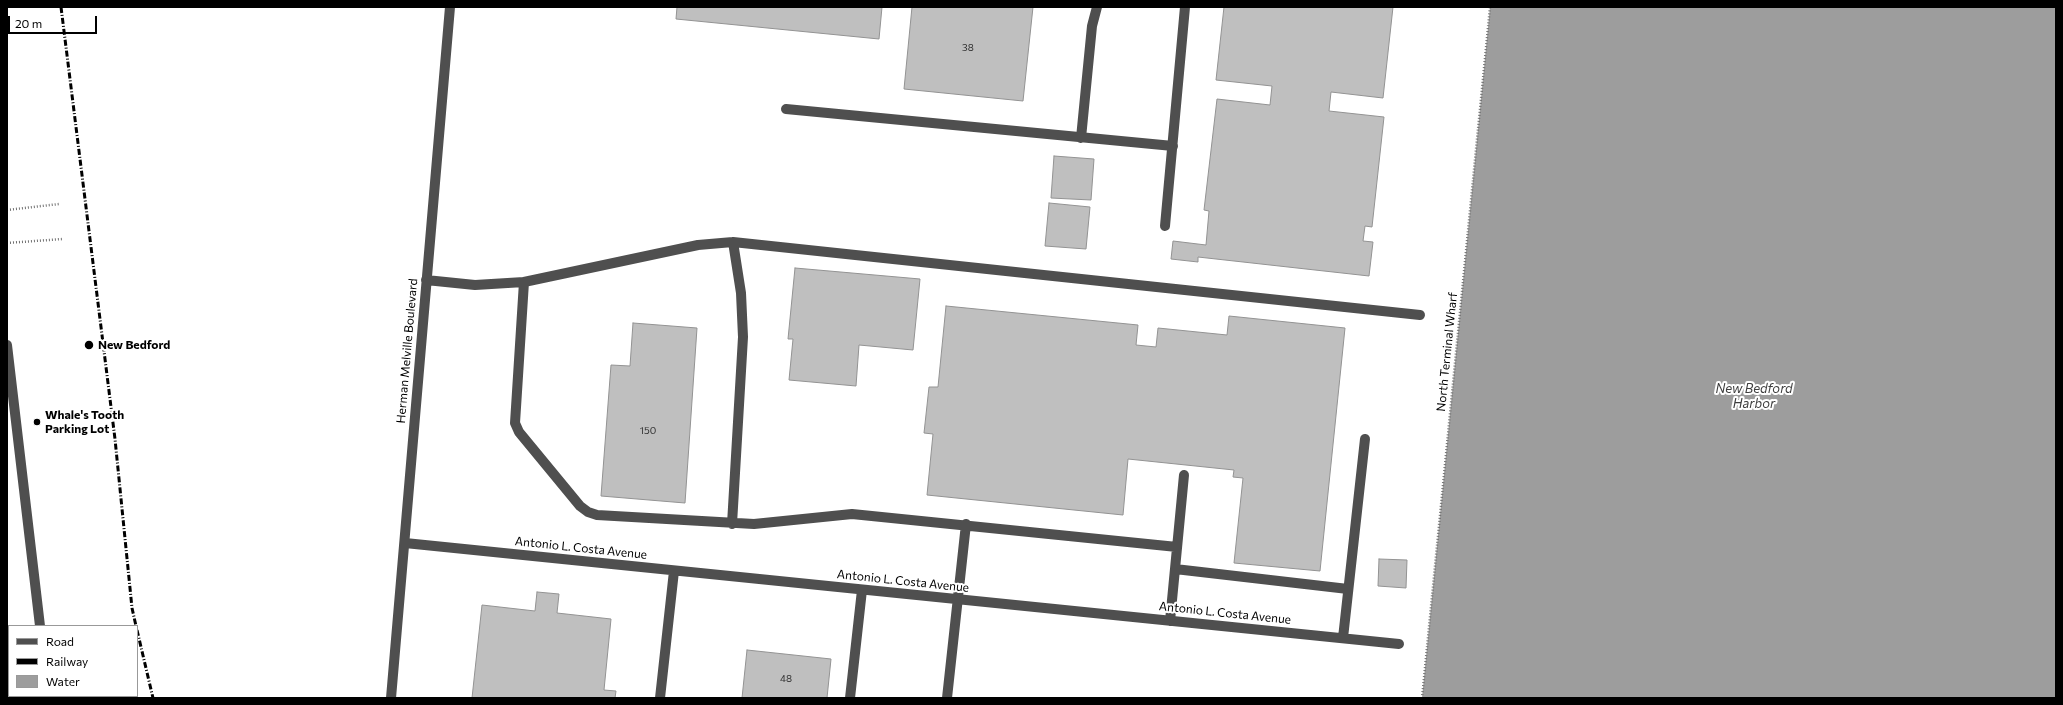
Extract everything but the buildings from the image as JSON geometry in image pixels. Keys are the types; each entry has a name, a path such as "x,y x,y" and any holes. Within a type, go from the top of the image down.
{"street":[{"name":"Herman Melville Boulevard","path":"391,698 450,7"},
{"path":"1081,138 1092,26 1097,7"},
{"path":"1165,226 1186,7"},
{"path":"786,109 1173,146"},
{"path":"426,280 480,285 524,282 698,245 734,242 1420,315"},
{"path":"732,524 743,337 741,293 734,242"},
{"path":"524,282 515,423 519,432 580,506 588,512 732,524 774,523 852,514 966,524 1177,547"},
{"path":"7,345 40,625"},
{"path":"1344,638 1364,439"},
{"path":"1170,621 1184,475"},
{"path":"947,698 966,524"},
{"name":"Antonio L. Costa Avenue","path":"405,543 1399,644"},
{"path":"1175,569 1348,589"},
{"path":"660,698 674,571"},
{"path":"850,698 862,590"}],"path":[{"name":"North Terminal Wharf","path":"1422,698 1490,7"},
{"path":"7,210 59,204"},
{"path":"7,243 63,239"}],"water":[{"name":"New Bedford Harbor","path":"1490,7 2056,7 2056,698 1422,698"}],"railway":[{"path":"61,7 115,439 132,608 136,625"},
{"path":"138,634 153,698"}],"place":[{"name":"New Bedford","path":"89,345"},
{"name":"Whale's Tooth Parking Lot","path":"37,422"}]}
